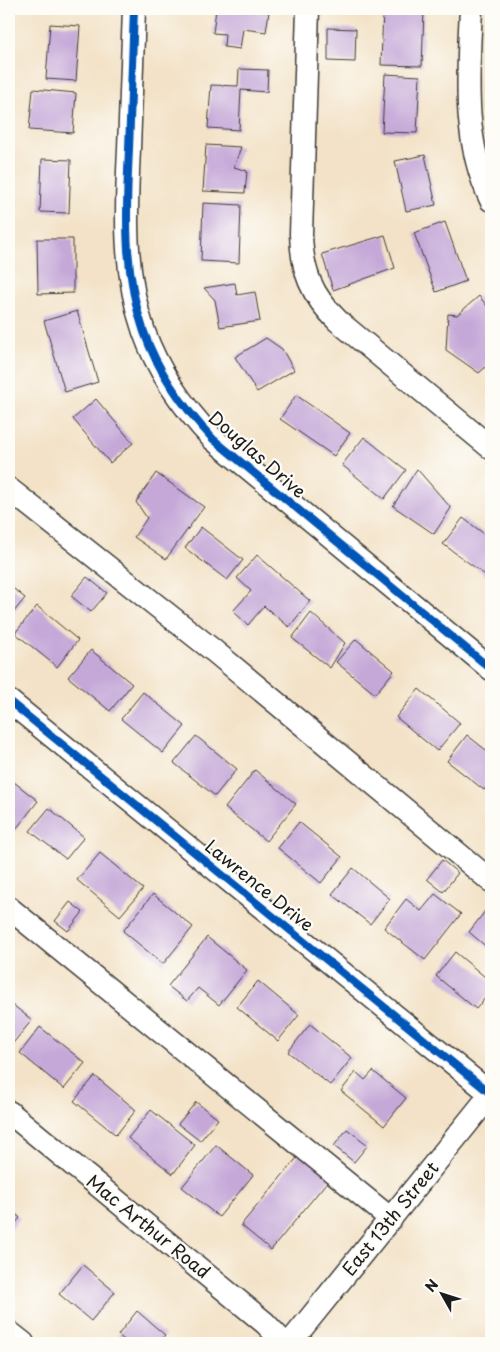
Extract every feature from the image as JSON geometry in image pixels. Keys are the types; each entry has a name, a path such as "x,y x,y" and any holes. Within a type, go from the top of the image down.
{"street":[{"name":"Douglas Drive","path":"134,9 127,196 128,266 144,332 153,353 178,398 213,439 491,669"},
{"path":"308,9 301,234 302,256 313,291 320,302 338,321 491,448"},
{"path":"471,9 468,95 470,129 491,200"},
{"path":"9,490 214,651 491,881"},
{"name":"Lawrence Drive","path":"9,701 491,1094"},
{"path":"9,908 391,1219"},
{"name":"East 13th Street","path":"290,1343 491,1094"},
{"name":"Mac Arthur Road","path":"9,1112 265,1323 284,1343"},
{"path":"9,1332 23,1343"}],"building":[{"path":"216,9 269,12 266,32 243,29 240,49 224,47 225,34 213,33"},
{"path":"383,9 424,9 422,66 381,65"},
{"path":"50,24 80,26 76,81 46,79"},
{"path":"328,28 356,29 355,62 328,61"},
{"path":"239,69 268,70 267,92 241,90 239,130 208,128 211,85 238,86"},
{"path":"385,74 420,76 417,133 382,132"},
{"path":"33,89 76,93 73,133 29,130"},
{"path":"206,145 241,147 234,167 247,171 245,193 203,191"},
{"path":"425,155 436,205 406,211 395,161"},
{"path":"42,159 71,160 69,213 40,212"},
{"path":"203,203 241,205 239,263 201,261"},
{"path":"445,222 466,281 436,292 414,233"},
{"path":"385,235 395,268 333,290 322,254"},
{"path":"37,239 73,239 73,293 38,294"},
{"path":"235,283 237,295 255,292 260,321 220,327 215,300 204,288"},
{"path":"479,296 491,311 491,362 479,373 446,350 448,314 457,315"},
{"path":"77,311 98,382 65,392 44,321"},
{"path":"266,338 282,349 294,370 257,392 235,357"},
{"path":"296,395 350,433 334,456 280,419"},
{"path":"96,399 133,443 110,463 73,419"},
{"path":"364,437 406,470 384,499 342,465"},
{"path":"417,469 451,508 434,534 393,506"},
{"path":"156,473 204,507 166,559 134,537 147,518 136,502"},
{"path":"463,518 491,539 491,572 488,577 443,544"},
{"path":"201,527 243,560 227,580 185,548"},
{"path":"257,555 310,601 289,627 264,606 248,625 233,611 251,591 237,578"},
{"path":"87,577 107,593 91,612 71,596"},
{"path":"9,585 25,598 9,618"},
{"path":"37,606 78,640 57,667 15,633"},
{"path":"311,613 345,643 330,668 292,638"},
{"path":"356,639 394,671 375,694 336,662"},
{"path":"91,650 132,684 110,711 68,677"},
{"path":"419,689 460,723 437,751 396,717"},
{"path":"143,692 185,726 163,753 121,719"},
{"path":"467,735 491,754 491,781 484,790 447,761"},
{"path":"196,736 237,769 215,796 174,763"},
{"path":"255,770 296,804 266,841 225,808"},
{"path":"9,778 38,801 9,838"},
{"path":"49,808 84,837 66,859 30,831"},
{"path":"299,822 342,857 321,883 278,848"},
{"path":"100,853 143,889 120,916 77,880"},
{"path":"442,860 458,873 443,892 427,879"},
{"path":"353,868 390,899 370,924 332,894"},
{"path":"153,894 193,927 163,964 123,931"},
{"path":"435,894 461,914 425,960 384,928 406,899 421,911"},
{"path":"70,902 83,912 68,931 55,921"},
{"path":"489,906 491,908 491,946 489,949 469,932"},
{"path":"207,937 247,970 219,1005 198,988 187,1001 168,986"},
{"path":"455,952 491,982 491,991 476,1009 436,976"},
{"path":"258,981 299,1015 278,1041 237,1007"},
{"path":"9,1002 32,1020 9,1048"},
{"path":"310,1024 352,1058 330,1085 288,1052"},
{"path":"40,1027 85,1063 64,1089 20,1053"},
{"path":"373,1071 406,1098 384,1126 341,1091 356,1072 365,1080"},
{"path":"95,1076 136,1110 116,1135 74,1101"},
{"path":"196,1102 218,1119 200,1141 178,1124"},
{"path":"151,1110 195,1145 173,1174 128,1138"},
{"path":"347,1129 368,1145 354,1162 334,1146"},
{"path":"216,1145 253,1175 219,1217 182,1187"},
{"path":"301,1153 331,1177 271,1250 241,1225"},
{"path":"9,1208 20,1218 9,1231"},
{"path":"83,1265 115,1292 91,1321 59,1294"},
{"path":"137,1311 165,1335 158,1343 128,1343 118,1335"}],"cycle path":[{"path":"134,9 127,195 129,264 132,287 144,332 164,375 182,402 213,439 491,669"},
{"path":"9,701 491,1094"}]}
